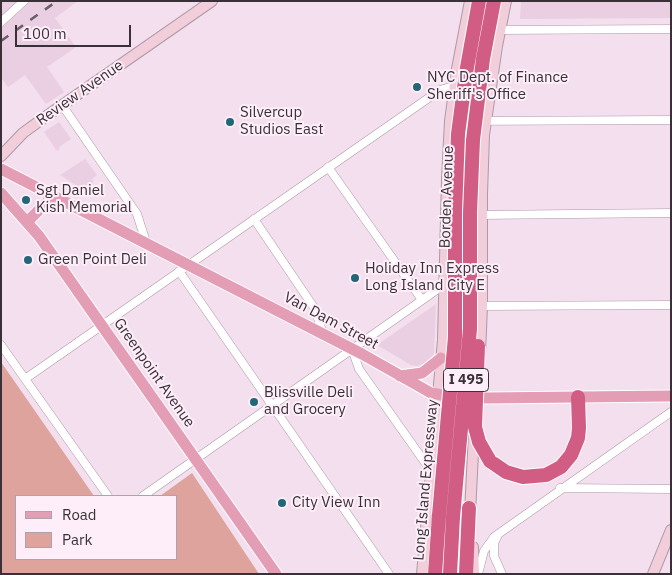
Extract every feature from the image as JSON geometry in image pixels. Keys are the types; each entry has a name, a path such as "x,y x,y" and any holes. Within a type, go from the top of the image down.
{"highway":[{"name":"Long Island Expressway","path":"435,574 455,337 455,212 458,143 466,73 479,1"},
{"name":"Long Island Expressway","path":"450,574 453,517 469,344 471,178 474,125 494,1"},
{"path":"470,243 479,324 475,422 479,442 490,461 506,472 517,476 534,477 546,475 557,470 568,460 576,444 580,428 578,397"},
{"path":"466,574 469,508"}],"main road":[{"name":"Review Avenue","path":"1,156 23,133 212,1"},
{"name":"Borden Avenue","path":"422,574 442,358 450,120 454,86 470,1"},
{"path":"474,574 469,508 482,306 482,215 486,121 506,1"},
{"name":"Van Dam Street","path":"1,169 190,264 352,349 431,393 477,398 671,396"},
{"name":"Greenpoint Avenue","path":"1,194 39,236 276,574"},
{"path":"27,222 47,202 52,194"},
{"path":"400,376 422,373 442,358"},
{"path":"653,574 671,530"}],"street":[{"path":"1,22 24,1"},
{"path":"464,28 500,30 671,29"},
{"path":"25,379 440,90 454,86"},
{"path":"62,105 137,214 146,242"},
{"path":"450,120 671,120"},
{"path":"328,167 422,300"},
{"path":"446,215 671,213"},
{"path":"254,219 316,309 323,334"},
{"path":"179,272 389,574"},
{"path":"144,495 445,284"},
{"path":"445,306 671,305"},
{"path":"1,345 107,495"},
{"path":"352,349 359,369 431,471"},
{"path":"478,574 484,551 491,540 498,534 560,488 671,412"},
{"path":"560,488 671,488"},
{"path":"498,534 494,543 494,556 502,574"}],"shaded area":[{"path":"1,1 78,1 55,18 76,47 47,67 64,92 46,104 25,75 8,87 1,78"},
{"path":"521,1 671,1 671,18 520,19"},
{"path":"59,122 71,139 59,147 60,149 57,151 44,132"},
{"path":"85,159 97,175 92,179 94,183 87,187 84,184 80,188 60,175"},
{"path":"436,304 434,354 426,363 417,366 411,365 377,345"}],"green space":[{"path":"1,362 93,495 15,495 15,560 178,560 178,495 161,495 192,473 259,574 1,574"}],"railway":[{"path":"1,41 57,1"}],"place":[{"name":"NYC Dept. of Finance Sheriff's Office","path":"417,87"},
{"name":"Silvercup Studios East","path":"230,122"},
{"name":"Sgt Daniel Kish Memorial","path":"26,200"},
{"name":"Green Point Deli","path":"28,260"},
{"name":"Holiday Inn Express Long Island City E","path":"355,278"},
{"name":"Blissville Deli and Grocery","path":"254,402"},
{"name":"City View Inn","path":"282,503"}]}
